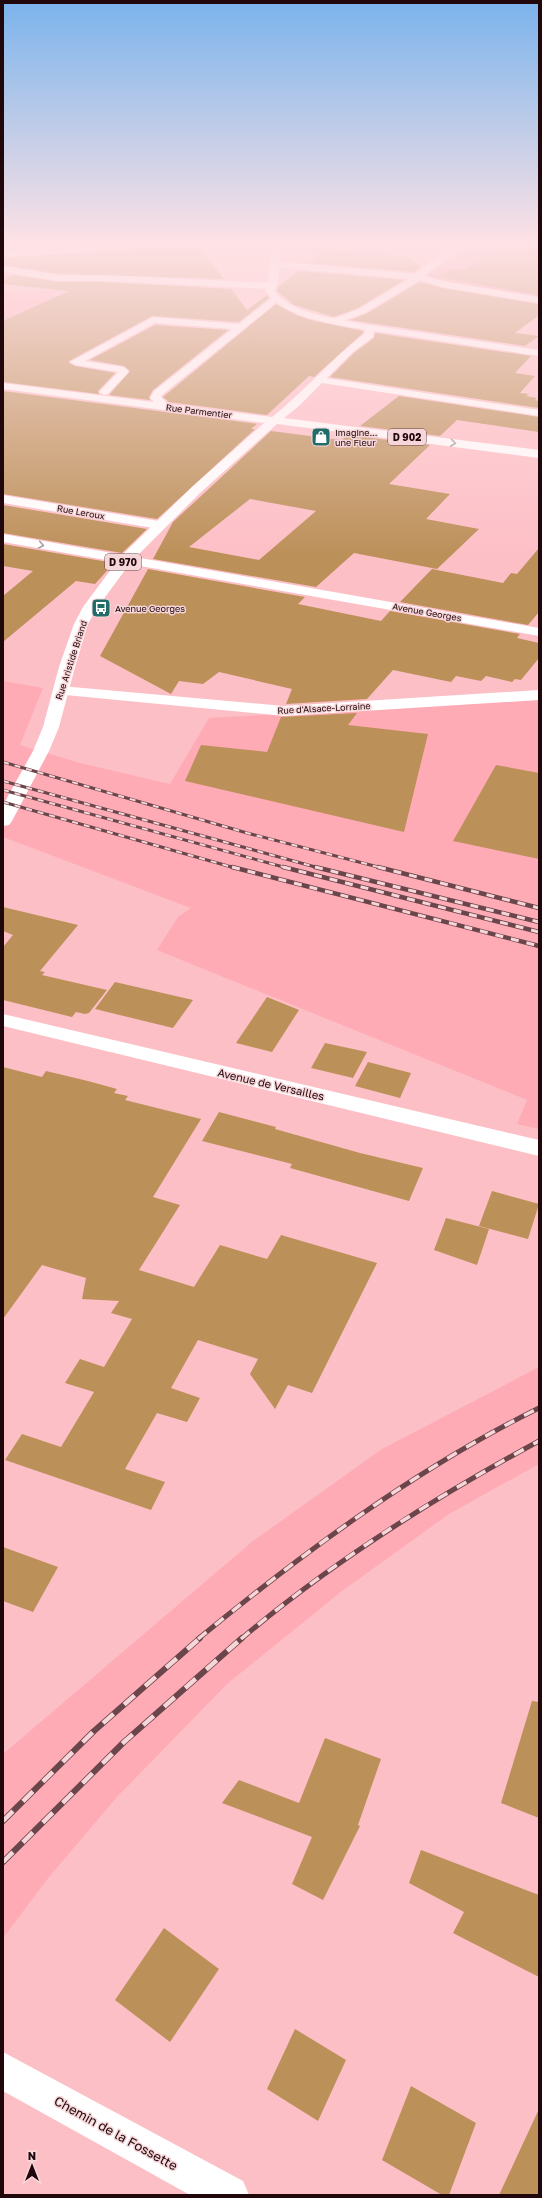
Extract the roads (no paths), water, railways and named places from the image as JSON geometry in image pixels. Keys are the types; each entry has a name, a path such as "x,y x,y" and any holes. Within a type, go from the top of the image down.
{"street":[{"path":"100,349 75,362 120,369 124,372 104,392"},
{"path":"160,403 158,393 214,349"},
{"path":"504,349 539,354"},
{"path":"3,386 113,401 160,403 246,412 287,411 349,350"},
{"name":"Rue Parmentier","path":"3,378 104,392 242,417 276,421"},
{"path":"318,380 539,413"},
{"name":"Rue Aristide Briand","path":"3,821 41,751 51,727 67,667 84,619 90,607 126,559 158,525 262,430 276,421 287,411"},
{"name":"D 902","path":"287,411 539,445"},
{"path":"242,417 262,430"},
{"path":"276,421 304,419 383,429 458,434"},
{"name":"D 902","path":"276,421 539,454"},
{"name":"Rue Leroux","path":"3,499 158,525"},
{"name":"Avenue Georges","path":"3,538 539,632"},
{"name":"Rue d'Alsace-Lorraine","path":"61,691 284,711 539,695"},
{"name":"Avenue de Versailles","path":"3,1020 539,1148"},
{"name":"Chemin de la Fossette","path":"3,2071 229,2195"}],"railway":[{"path":"3,762 247,833 382,868"},
{"path":"3,781 318,868"},
{"path":"3,790 287,868"},
{"path":"3,802 235,868"},
{"path":"232,867 539,946"},
{"path":"283,867 539,932"},
{"path":"378,867 539,908"},
{"path":"318,868 539,922"},
{"path":"198,1639 279,1575 362,1514 449,1458 493,1432 539,1408"},
{"path":"241,1639 312,1583 385,1532 461,1485 539,1441"},
{"path":"3,1821 94,1731 200,1638"},
{"path":"3,1862 124,1742 242,1638"}],"place":[{"name":"Imagine... une Fleur","path":"321,437"},
{"name":"Avenue Georges","path":"101,608"}]}
